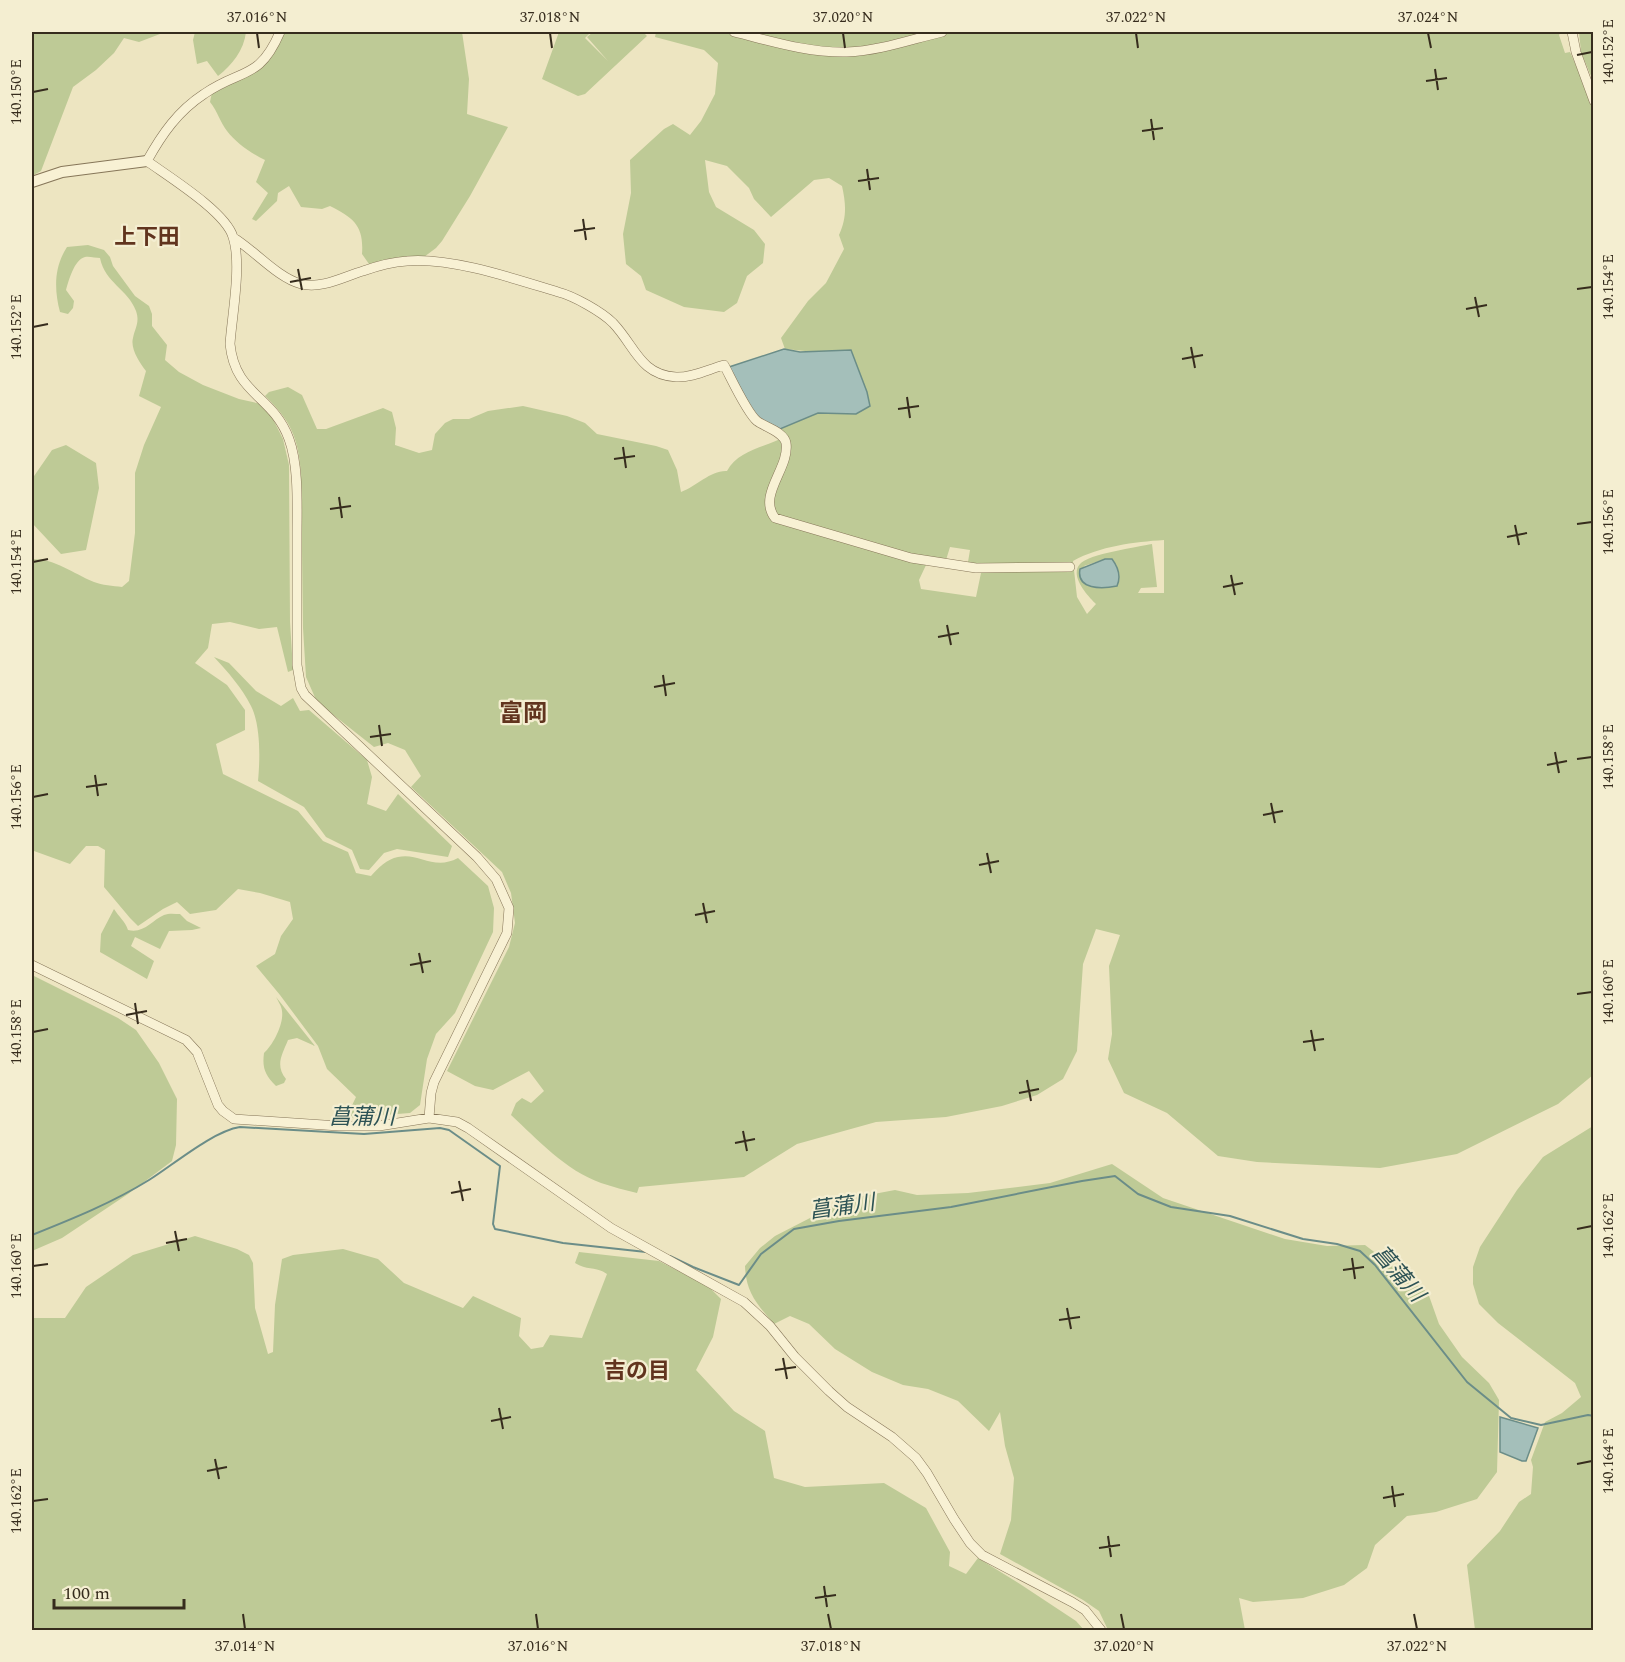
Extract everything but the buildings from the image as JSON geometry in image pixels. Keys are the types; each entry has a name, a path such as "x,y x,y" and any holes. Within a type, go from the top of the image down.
{"street":[{"path":"147,161 160,138 176,117 205,93 254,69 263,62 272,50 280,32"},
{"path":"734,32 805,50 849,52 872,49 942,32"},
{"path":"1572,32 1576,52 1593,101"},
{"path":"32,182 62,172 147,161 213,210 234,238 249,247 287,278 300,284 321,284 392,262 429,260 507,277 562,293 578,300 612,322 645,367 654,372 665,376 690,376 724,365 753,417 783,436 786,443 784,459 769,502 770,511 775,518 911,558 976,568 1070,567"},
{"path":"234,238 236,270 231,356 240,379 272,409 281,421 290,441 297,507 297,665 301,688 314,705 364,749 477,857 496,879 509,908 507,933 503,945 434,1082 429,1118"},
{"path":"32,965 186,1040 197,1052 218,1105 234,1119 339,1126 379,1126 429,1118 457,1122 468,1128 611,1228 744,1302 770,1326 795,1357 829,1391 847,1407 892,1437 916,1458 970,1543 982,1555 1085,1610 1101,1630"}],"green space":[{"path":"32,32 162,32 139,42 124,38 114,53 73,87 41,171 32,176"},
{"path":"195,32 246,32 243,45 236,57 218,76 207,61 197,64 193,40"},
{"path":"284,32 462,32 469,79 467,114 508,127 442,241 424,257 369,264 362,254 359,230 351,219 330,206 322,209 301,207 289,186 278,193 277,201 256,221 252,219 268,193 256,182 265,160 244,147 231,135 210,102 212,92 247,76 264,64 278,45"},
{"path":"559,32 591,32 585,38 608,61 587,37 593,32 643,32 647,36 585,94 578,96 542,79"},
{"path":"656,32 1561,32 1559,35 1565,53 1570,52 1594,113 1593,1075 1558,1104 1457,1154 1380,1168 1257,1162 1218,1156 1167,1113 1124,1093 1108,1059 1112,1034 1109,966 1120,935 1096,929 1083,964 1077,1051 1063,1079 1037,1095 1002,1106 946,1117 876,1122 797,1144 744,1177 639,1187 637,1193 601,1183 564,1162 511,1115 516,1103 522,1098 531,1103 544,1091 529,1071 493,1090 475,1086 447,1071 509,947 515,923 511,893 502,872 411,787 421,776 405,750 388,743 374,747 317,702 306,677 300,460 292,430 265,396 269,392 288,387 302,395 317,429 326,429 383,408 392,412 396,428 395,445 419,453 432,450 435,434 445,423 453,419 469,419 488,411 523,406 567,416 585,423 597,434 668,450 677,470 681,492 715,473 727,471 743,455 778,440 780,429 818,413 855,414 815,352 785,349 781,338 808,301 826,283 844,249 839,235 845,211 842,186 829,178 814,180 771,217 754,199 749,188 727,166 705,160 709,192 716,207 754,230 765,244 763,263 747,276 737,303 724,312 684,307 646,290 641,276 626,264 623,234 631,193 630,160 664,129 673,124 690,135 701,121 715,94 718,63 704,50 655,37","holes":["1164,540 1164,593 1138,593 1141,588 1157,587 1152,544 1103,554 1085,560 1077,569 1081,586 1096,604 1087,614 1077,597 1073,561 1106,548","950,547 970,550 968,562 973,571 981,573 976,597 921,589 919,580 926,565 946,560","1105,559 1116,564 1119,577 1113,587 1098,588 1084,566"]},
{"path":"1579,32 1593,32 1593,81 1581,52"},
{"path":"88,245 104,250 135,296 149,306 152,326 167,345 165,360 179,372 203,385 239,399 261,404 273,419 283,439 289,465 290,622 293,670 288,672 277,627 259,629 230,622 212,624 208,648 195,663 227,685 245,710 245,730 216,744 223,774 298,811 323,841 348,852 356,873 371,876 386,862 398,857 405,856 441,863 458,858 488,886 494,908 493,932 455,1013 436,1034 427,1059 420,1105 410,1113 346,1118 356,1097 327,1069 318,1046 256,966 275,954 281,936 293,919 290,902 238,889 216,910 190,914 177,902 138,926 104,887 105,850 98,846 86,846 70,864 34,851 32,843 32,559 49,561 100,584 122,587 129,581 135,533 135,473 144,445 161,407 139,396 146,371 136,356 132,342 137,322 136,311 128,297 111,280 100,258 85,257 78,262 72,271 66,290 74,301 73,308 68,314 60,312 56,278 60,262 67,247"},
{"path":"66,445 96,463 99,488 86,550 61,554 32,523 32,479 52,450"},
{"path":"214,657 229,663 256,691 281,706 293,698 300,711 309,710 367,760 372,777 367,804 386,811 398,794 452,846 448,857 397,849 384,853 369,870 360,869 352,850 326,837 304,807 258,781 259,743 254,714 239,687"},
{"path":"114,909 128,930 139,930 160,917 170,914 180,914 187,921 201,928 169,931 160,949 135,937 131,946 154,961 147,979 100,952 101,934"},
{"path":"32,975 118,1018 136,1030 159,1063 177,1099 176,1145 172,1161 128,1194 62,1238 32,1251"},
{"path":"276,997 315,1046 297,1038 288,1040 280,1064 286,1079 284,1083 276,1086 267,1075 263,1063 264,1053 280,1028 282,1009"},
{"path":"1593,1126 1593,1630 1475,1630 1467,1565 1500,1531 1519,1502 1531,1494 1533,1467 1531,1460 1545,1422 1562,1413 1581,1397 1575,1383 1498,1323 1479,1304 1473,1284 1473,1267 1480,1247 1517,1190 1543,1157"},
{"path":"1112,1164 1163,1198 1285,1239 1327,1246 1365,1245 1428,1293 1439,1324 1462,1357 1489,1383 1499,1400 1497,1472 1477,1499 1436,1512 1407,1516 1375,1545 1367,1568 1344,1585 1303,1598 1253,1602 1239,1598 1245,1630 1108,1630 1099,1611 1000,1554 1011,1520 1014,1478 1005,1446 1000,1412 989,1431 958,1401 928,1389 903,1385 872,1372 835,1349 809,1324 790,1316 774,1324 750,1291 745,1266 760,1248 775,1236 847,1199 895,1190 917,1195 968,1193 1050,1183"},
{"path":"195,1236 249,1255 253,1263 255,1308 268,1354 273,1352 275,1305 282,1259 293,1255 343,1249 378,1259 404,1283 463,1308 473,1296 521,1318 519,1336 531,1349 543,1347 550,1335 582,1338 607,1274 575,1263 579,1252 659,1261 709,1287 721,1299 713,1337 696,1370 734,1411 765,1431 774,1478 805,1487 884,1483 926,1508 950,1552 949,1566 966,1574 978,1558 1076,1621 1084,1630 32,1630 32,1318 65,1318 86,1287 133,1255"}],"water":[{"path":"784,349 800,352 851,350 870,406 856,414 818,413 780,429 756,417 729,367"},
{"path":"1105,559 1112,559 1116,565 1119,576 1117,586 1091,587 1082,581 1080,569"},
{"path":"1500,1417 1538,1428 1526,1461 1500,1452"}],"waterway":[{"name":"菖蒲川","path":"32,1235 121,1196 218,1135 240,1127 364,1134 440,1128 449,1130 500,1166 493,1224 495,1229 563,1243 646,1252"},
{"name":"菖蒲川","path":"670,1256 739,1285 761,1254 794,1229 951,1207 1115,1176 1138,1194 1171,1207 1230,1216 1303,1239 1337,1244 1360,1251 1375,1265 1467,1382 1511,1418 1541,1425 1588,1415 1594,1416"}],"district":[{"name":"上下田","path":"147,237"},
{"name":"富岡","path":"523,714"},
{"name":"吉の目","path":"637,1371"}]}
